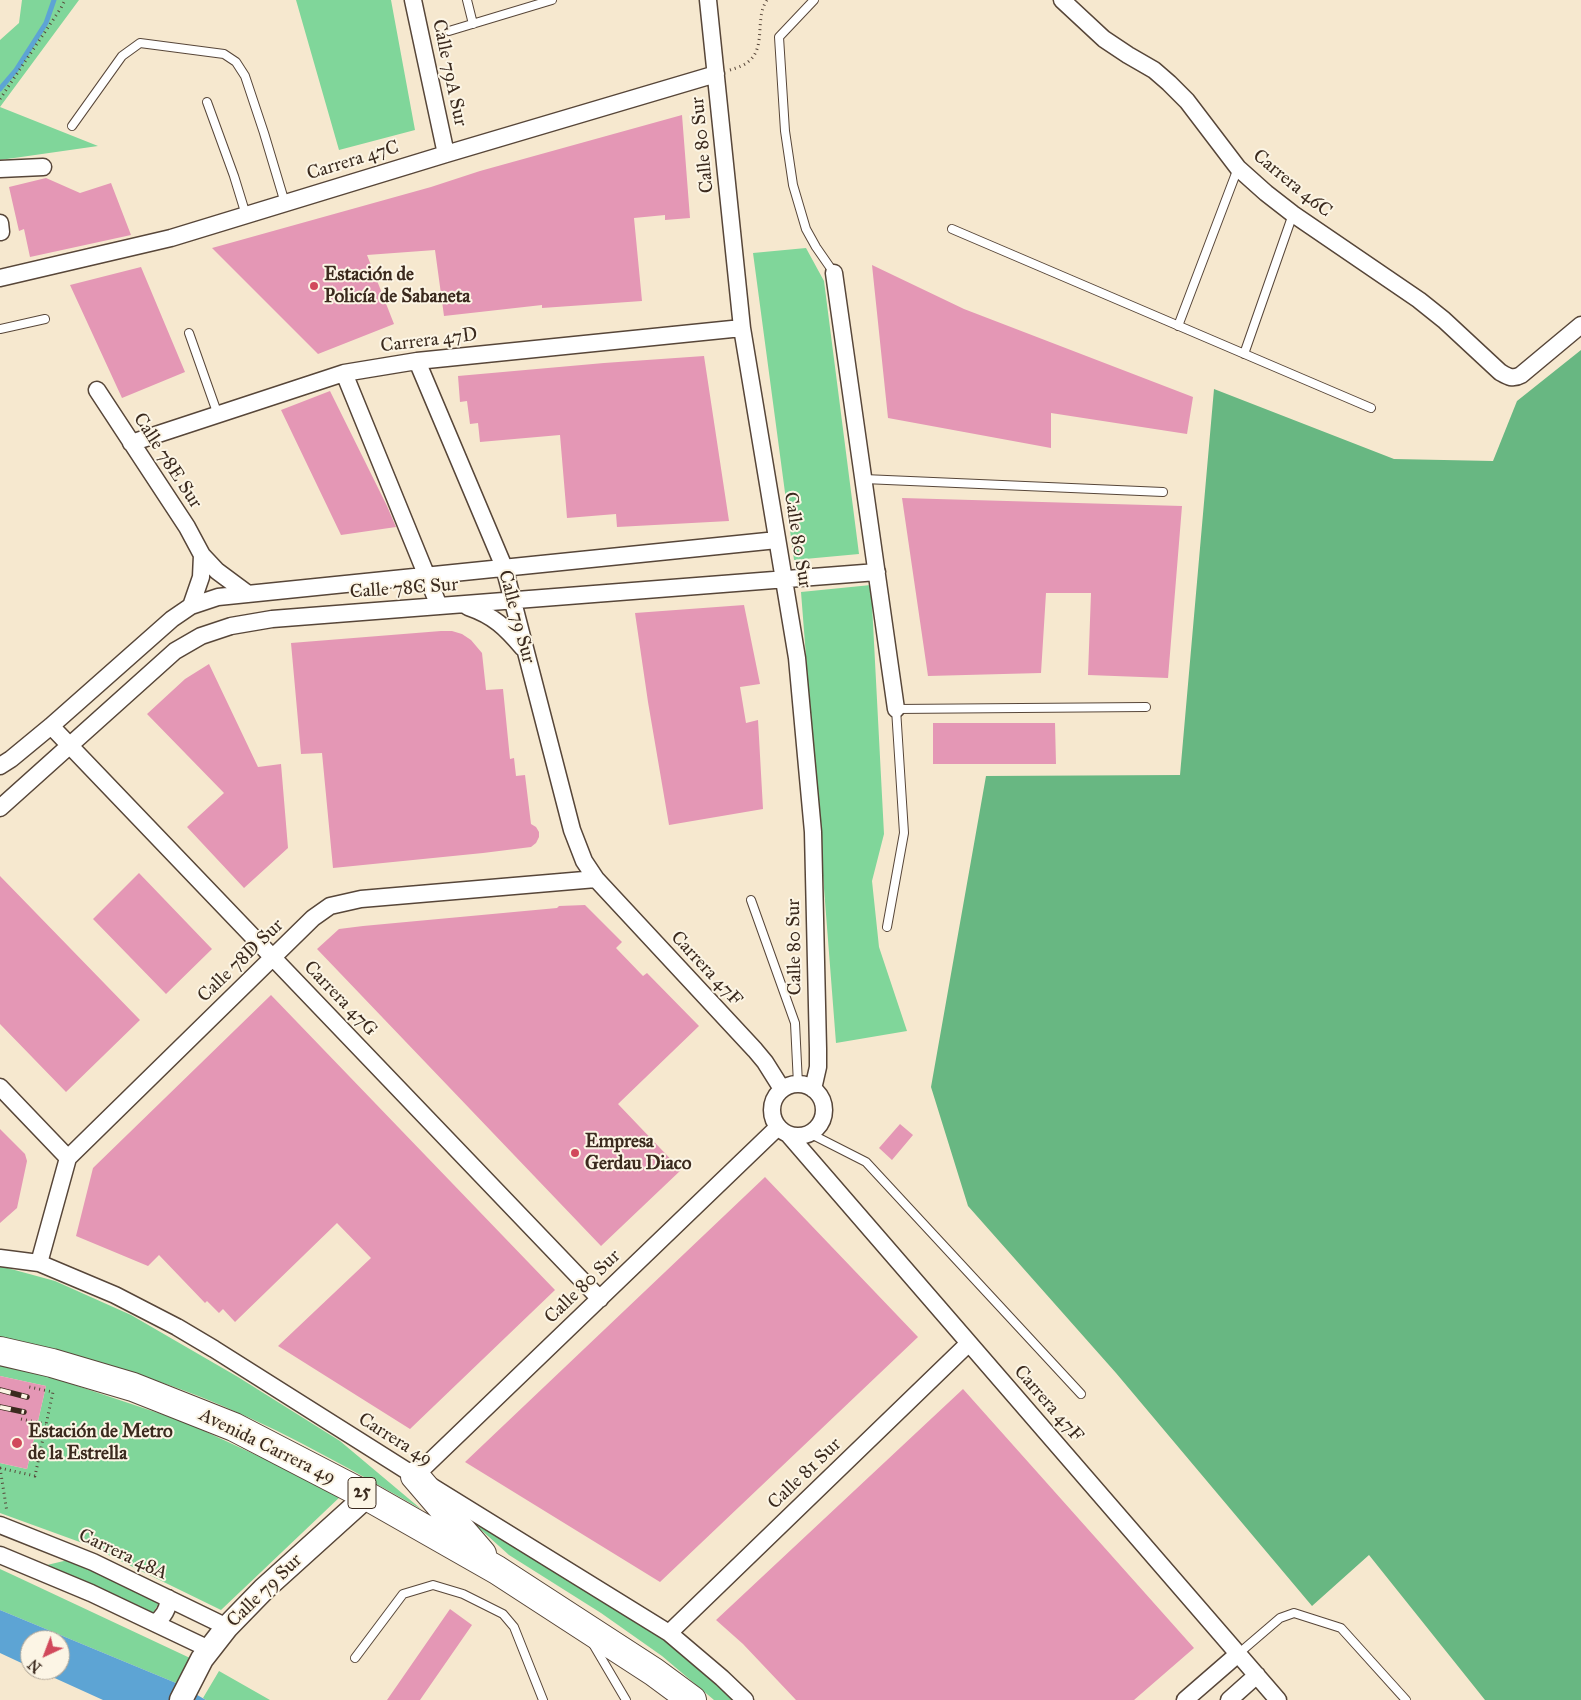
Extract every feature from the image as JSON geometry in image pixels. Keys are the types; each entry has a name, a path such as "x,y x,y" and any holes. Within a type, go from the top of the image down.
{"highway":[{"name":"Avenida Carrera 49","path":"0,1351 133,1387 234,1427 367,1496 497,1570 654,1672 692,1700"},
{"path":"415,1476 497,1570"}],"street":[{"name":"Calle 79A Sur","path":"413,0 446,154"},
{"name":"Calle 80 Sur","path":"708,0 742,328 797,658 813,832 818,1067 798,1088"},
{"name":"Carrera 46C","path":"1062,0 1104,39 1154,70 1169,83 1187,101 1238,168 1293,214 1419,300 1444,320 1500,372 1509,377 1516,378 1581,325"},
{"name":"Carrera 47C","path":"0,278 171,238 716,74"},
{"path":"0,169 43,167"},
{"path":"834,273 896,709"},
{"name":"Carrera 47D","path":"131,443 344,373 417,361 742,328"},
{"name":"Calle 79 Sur","path":"417,361 504,568 572,830 578,847 596,879"},
{"path":"344,373 439,606"},
{"name":"Calle 78E Sur","path":"97,390 187,527 202,555 217,571 248,594"},
{"name":"Calle 78C Sur","path":"0,766 52,726 172,619 191,606 218,597 777,540"},
{"path":"191,606 201,576 202,555"},
{"name":"Calle 78C Sur","path":"0,808 175,651 201,636 231,626 272,619 877,572"},
{"path":"461,604 485,613 505,627 525,651"},
{"name":"Carrera 47G","path":"52,726 600,1299"},
{"name":"Carrera 47F","path":"596,879 765,1062 798,1088"},
{"name":"Calle 78D Sur","path":"39,1263 68,1158 272,957 313,918 330,906 361,898 596,879"},
{"path":"0,1087 68,1158"},
{"path":"798,1088 823,1102 824,1111 818,1126 809,1133 796,1136 783,1130 774,1119 772,1111 773,1103 798,1088"},
{"name":"Calle 80 Sur","path":"415,1476 600,1299 783,1130"},
{"name":"Carrera 47F","path":"783,1130 1278,1700"},
{"name":"Carrera 49","path":"0,1258 39,1263 115,1295 177,1327 669,1633 746,1700"},
{"name":"Calle 81 Sur","path":"669,1633 969,1343"},
{"name":"Calle 79 Sur","path":"181,1700 191,1677 209,1649 227,1627 264,1589 367,1496"},
{"name":"Carrera 48A","path":"5,1526 94,1562 227,1627"},
{"path":"0,1555 92,1593 209,1649"},
{"path":"155,1623 166,1611 169,1604 168,1598"},
{"path":"1185,1700 1238,1654"},
{"path":"1229,1700 1257,1675"}],"lane":[{"path":"467,0 472,24"},
{"path":"449,31 552,0"},
{"path":"814,0 779,37 785,131 793,185 806,229 834,273"},
{"path":"72,126 122,56 140,43 224,54 236,62 245,76 285,203"},
{"path":"207,102 234,176 246,216"},
{"path":"1178,326 1238,168"},
{"path":"1244,354 1293,214"},
{"path":"952,229 1371,408"},
{"path":"0,329 45,319"},
{"path":"189,333 218,415"},
{"path":"864,479 1163,492"},
{"path":"887,926 904,832 896,709 1146,707"},
{"path":"751,900 796,1023 798,1088"},
{"path":"809,1133 866,1162 1081,1394"},
{"path":"354,1658 404,1594 433,1585 463,1594 503,1614 514,1627 543,1700"},
{"path":"1238,1654 1280,1618 1294,1613 1341,1628 1406,1700"},
{"path":"581,1624 626,1700"}],"path":[{"path":"0,98 65,0"},
{"path":"716,74 748,62 758,52 760,18 766,0"},
{"path":"5,1526 0,1468 35,1476 53,1392 29,1387"},
{"path":"21,1419 46,1424"}],"green space":[{"path":"22,0 79,0 0,107 0,40 19,23"},
{"path":"296,0 391,0 415,130 339,150"},
{"path":"0,107 98,146 0,160"},
{"path":"806,248 824,281 859,554 794,560 753,253"},
{"path":"1581,350 1581,1700 1485,1700 1369,1555 1312,1606 1116,1373 968,1206 931,1087 986,776 1180,775 1214,389 1394,459 1493,461 1517,401"},
{"path":"871,585 884,834 872,881 879,947 907,1031 836,1043 801,592"},
{"path":"0,1266 55,1281 131,1315 238,1377 340,1441 421,1509 300,1443 250,1418 198,1396 142,1376 0,1338"},
{"path":"0,1363 30,1370 185,1422 342,1495 221,1610 88,1545 0,1513 0,1463 27,1469 46,1386 0,1376"},
{"path":"469,1519 654,1630 702,1670 732,1700 714,1700 662,1656 601,1613 509,1555"},
{"path":"68,1560 160,1601 153,1613 47,1565"},
{"path":"0,1569 190,1658 176,1683 70,1639 70,1630 48,1630 0,1610"},
{"path":"219,1671 270,1700 206,1700 203,1698"}],"water":[{"path":"0,1610 48,1630 20,1630 20,1662 0,1653"},
{"path":"70,1639 176,1683 206,1700 103,1700 59,1680 70,1680"}],"building":[{"path":"682,115 690,218 665,220 665,215 634,218 642,301 542,308 542,305 444,316 435,250 367,255 394,324 318,354 212,248 431,187 480,171"},
{"path":"46,178 80,193 111,183 131,235 30,257 24,229 19,231 9,187"},
{"path":"872,265 964,309 1193,397 1187,434 1051,413 1051,448 888,418"},
{"path":"141,267 185,372 122,398 70,285"},
{"path":"704,356 729,521 617,527 616,514 567,518 560,435 480,442 478,423 470,424 467,401 460,402 458,376"},
{"path":"330,391 396,527 341,535 281,410"},
{"path":"902,498 1182,506 1168,678 1088,675 1091,593 1046,593 1041,673 928,676"},
{"path":"744,605 760,684 740,687 746,723 758,720 763,809 669,825 635,613"},
{"path":"452,631 462,634 471,640 482,653 486,690 503,689 510,759 514,758 516,776 525,775 531,824 536,827 539,837 531,847 333,868 322,753 301,754 291,643"},
{"path":"209,664 258,767 281,764 288,848 244,888 187,827 224,793 147,714 185,679"},
{"path":"933,723 1055,723 1056,764 933,764"},
{"path":"139,873 212,949 166,994 93,919"},
{"path":"0,876 140,1020 66,1092 0,1024"},
{"path":"585,905 622,942 616,948 643,976 647,973 699,1026 618,1104 681,1170 601,1246 317,949 339,929 557,908 559,906"},
{"path":"271,995 555,1290 410,1429 278,1346 371,1258 337,1223 235,1322 223,1309 219,1313 207,1301 205,1303 159,1255 148,1266 76,1236 93,1168"},
{"path":"900,1124 913,1135 892,1160 879,1148"},
{"path":"0,1129 25,1154 27,1161 17,1208 0,1223"},
{"path":"765,1177 918,1337 660,1582 465,1462"},
{"name":"Estación de Metro de la Estrella","path":"0,1376 46,1386 27,1469 0,1463"},
{"path":"963,1389 1194,1648 1134,1700 796,1700 743,1644 716,1620"},
{"path":"450,1609 472,1625 420,1700 387,1700"}],"waterway":[{"path":"0,89 16,70 46,23 54,0"}],"railway":[{"path":"0,1390 27,1397"},
{"path":"0,1407 24,1412"}],"place":[{"name":"Estación de Policía de Sabaneta","path":"314,286"},
{"name":"Empresa Gerdau Diaco","path":"575,1153"},
{"name":"Estación de Metro de la Estrella","path":"17,1443"}]}
